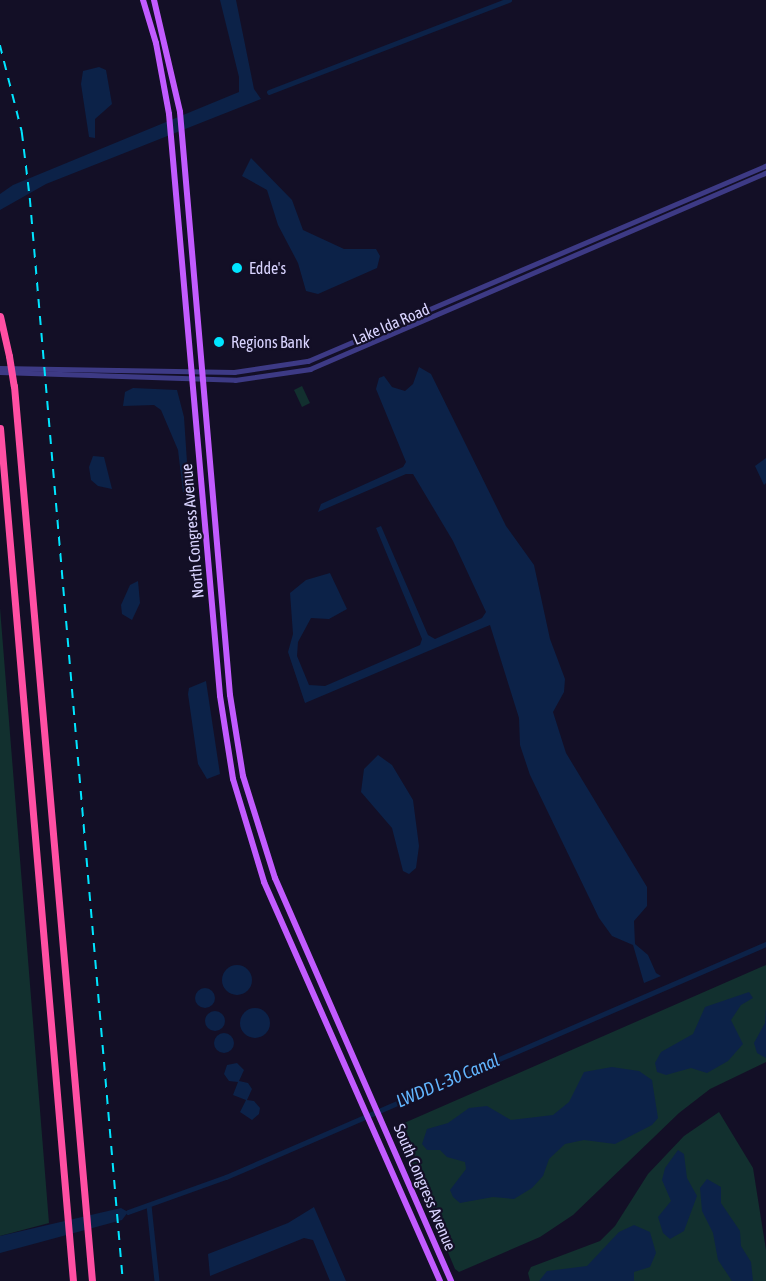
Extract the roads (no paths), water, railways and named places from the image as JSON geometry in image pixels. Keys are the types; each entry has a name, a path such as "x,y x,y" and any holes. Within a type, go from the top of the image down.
{"highway":[{"path":"0,316 14,386 92,1281"},
{"path":"0,428 74,1281"}],"main road":[{"name":"North Congress Avenue","path":"143,0 156,43 169,114 220,696 233,779 255,858 335,1043"},
{"name":"North Congress Avenue","path":"154,0 180,112 230,695 243,776 267,854 346,1038"},
{"path":"175,186 187,200"},
{"path":"220,696 230,695"},
{"name":"South Congress Avenue","path":"346,1038 451,1281"},
{"name":"South Congress Avenue","path":"335,1043 440,1281"}],"street":[{"name":"Lake Ida Road","path":"0,370 203,375 274,369 325,356 766,165"},
{"name":"Lake Ida Road","path":"203,375 249,379 310,369 426,322 766,173"},
{"path":"426,322 434,310"},
{"path":"310,369 325,356"}],"water":[{"path":"220,0 236,0 254,89 261,99 46,184 0,210 0,194 13,185 239,92 239,77"},
{"path":"99,67 106,70 112,104 95,119 95,138 89,137 81,84 83,71"},
{"path":"251,158 292,200 303,230 344,249 376,249 380,256 377,268 318,294 306,291 298,263 278,225 267,190 242,176"},
{"path":"419,367 431,374 506,526 534,565 550,639 565,679 564,692 553,712 566,753 647,887 647,906 634,921 635,944 648,955 656,973 661,976 644,983 633,945 612,936 599,918 530,775 520,745 519,718 490,625 305,703 288,652 293,634 290,593 306,580 330,573 347,609 329,619 311,618 298,642 297,656 309,685 325,686 420,645 422,639 376,528 381,526 428,635 435,639 482,618 486,612 453,541 413,474 406,474 318,512 321,504 403,467 406,462 376,389 379,378 384,376 392,387 405,391 413,384"},
{"path":"133,388 177,390 184,417 189,492 183,492 178,450 161,410 154,405 123,406 125,392"},
{"path":"93,456 104,457 112,489 98,486 91,480 89,467"},
{"path":"766,458 766,483 764,485 755,466"},
{"path":"138,581 140,603 132,620 122,614 121,605 130,585"},
{"path":"206,681 220,774 207,779 198,764 188,694 189,688"},
{"path":"378,755 392,765 413,800 419,846 416,868 409,874 403,871 392,828 361,792 364,769"},
{"path":"237,965 248,969 252,980 248,991 237,995 226,991 222,980 226,969"},
{"path":"205,988 212,991 215,998 212,1005 205,1008 198,1005 195,998 198,991"},
{"path":"749,992 753,998 741,1005 731,1020 743,1044 728,1061 707,1073 691,1068 666,1075 657,1072 655,1063 661,1052 693,1034 705,1007"},
{"path":"255,1008 266,1012 270,1023 266,1034 255,1038 244,1034 240,1023 244,1012"},
{"path":"766,1008 766,1058 757,1053 754,1043 765,1023"},
{"path":"215,1011 222,1014 225,1021 222,1028 215,1031 208,1028 205,1021 208,1014"},
{"path":"224,1033 231,1036 234,1043 231,1050 224,1053 217,1050 214,1043 217,1036"},
{"path":"237,1063 244,1070 239,1081 248,1083 252,1089 247,1100 254,1101 260,1108 259,1114 252,1120 240,1112 246,1100 233,1095 238,1082 229,1081 224,1074 227,1065"},
{"path":"612,1067 639,1071 652,1080 658,1118 652,1125 615,1144 584,1140 565,1144 549,1159 543,1176 532,1188 514,1199 493,1197 460,1203 453,1197 450,1190 466,1169 465,1162 447,1157 440,1150 427,1150 422,1144 427,1129 448,1123 469,1108 487,1106 511,1120 553,1115 569,1102 584,1072"},
{"path":"678,1150 684,1154 687,1178 697,1196 684,1231 670,1239 663,1233 658,1217 671,1201 662,1180 665,1168"},
{"path":"707,1179 721,1187 721,1203 740,1231 741,1246 751,1262 753,1281 732,1281 718,1260 713,1233 702,1211 700,1188"},
{"path":"314,1207 346,1281 330,1281 313,1240 304,1238 210,1276 208,1254 288,1223"},
{"path":"121,1208 128,1212 122,1220 0,1253 0,1236"},
{"path":"634,1225 650,1232 656,1253 650,1267 634,1272 634,1281 539,1281 547,1271 587,1266 619,1232"}],"waterway":[{"path":"269,92 509,0"},
{"name":"LWDD L-30 Canal","path":"128,1212 226,1177 766,944"},
{"path":"149,1205 157,1281"}],"railway":[{"path":"0,45 22,132 30,198 123,1281"}],"place":[{"name":"Edde's","path":"237,268"},
{"name":"Regions Bank","path":"219,342"}]}
